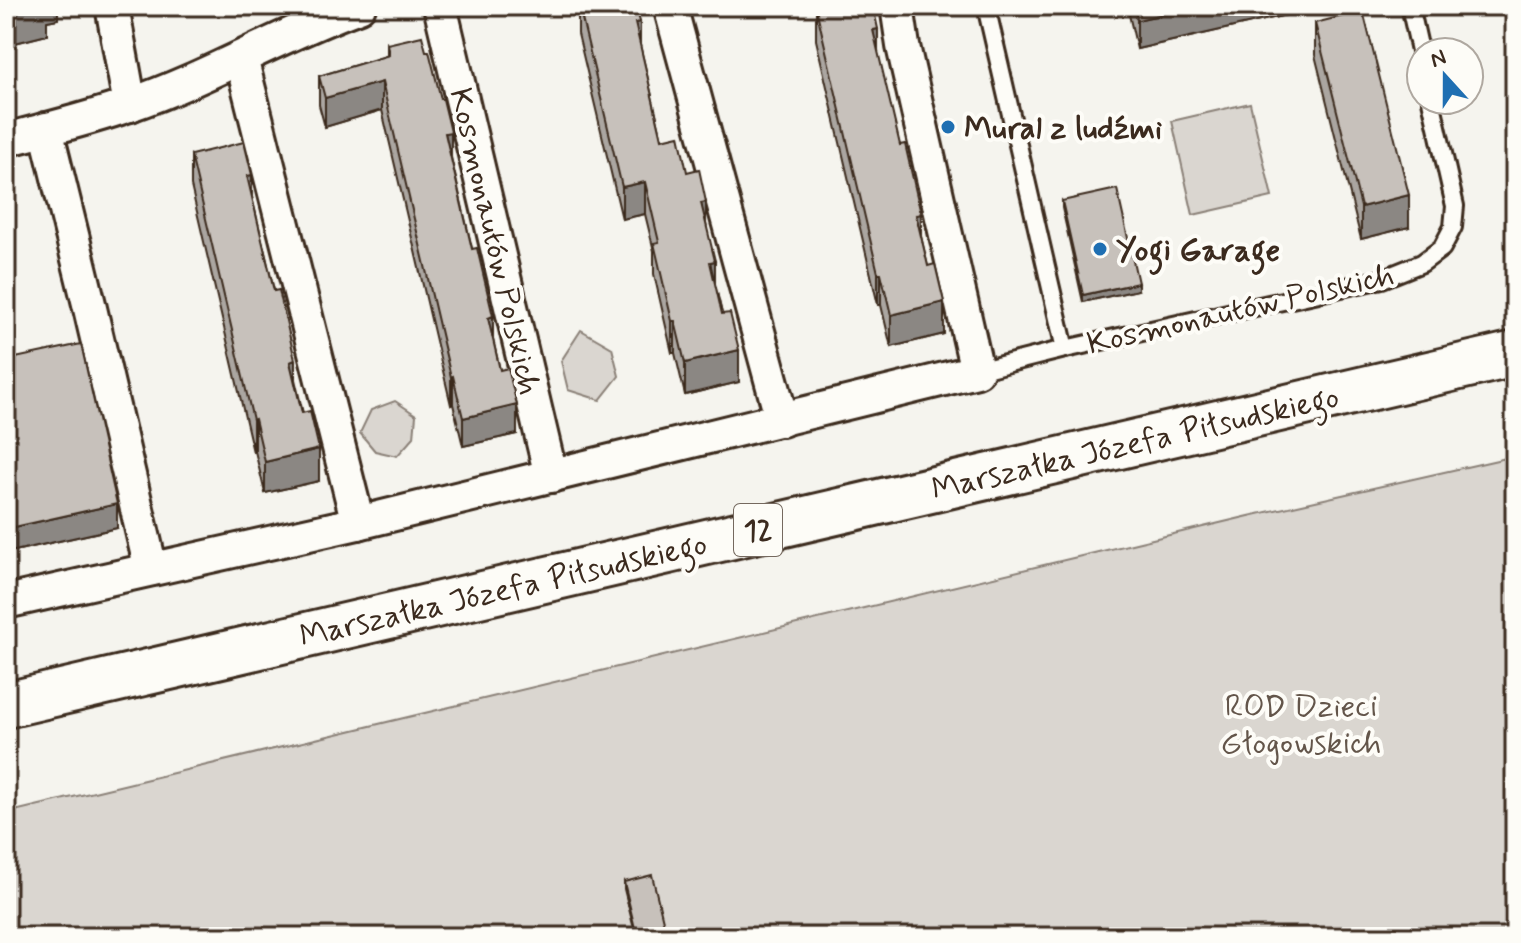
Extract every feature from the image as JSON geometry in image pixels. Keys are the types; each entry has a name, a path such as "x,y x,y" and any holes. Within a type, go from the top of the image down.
{"main road":[{"name":"Marszałka Józefa Piłsudskiego","path":"6,705 1515,354"}],"street":[{"path":"112,6 130,105"},
{"path":"6,140 130,105 359,6"},
{"name":"Kosmonautów Polskich","path":"440,6 551,476"},
{"path":"670,6 782,420"},
{"path":"897,6 903,46 977,371"},
{"path":"241,58 358,523"},
{"path":"46,129 151,569"},
{"name":"Kosmonautów Polskich","path":"6,602 358,523 977,371"}],"lane":[{"path":"986,6 1065,349"},
{"path":"1410,6 1417,36"},
{"name":"Kosmonautów Polskich","path":"977,371 1382,279 1422,263 1442,248 1453,227 1455,206 1435,116"}],"green space":[{"path":"1250,103 1272,197 1193,215 1172,121"},
{"path":"581,330 612,348 619,376 600,400 568,390 561,361"},
{"path":"395,401 416,415 414,437 397,456 375,451 360,433 371,410"},
{"name":"ROD Dzieci Głogowskich","path":"1515,456 1515,937 6,937 6,813 1249,516"}],"building":[{"path":"14,6 36,6 15,11"},
{"path":"579,6 636,6 640,22 635,23 662,139 679,135 687,172 699,169 706,202 701,203 715,261 710,262 722,314 730,313 739,350 685,363 654,243 659,242 645,182 622,187"},
{"path":"873,6 878,29 873,30 900,145 905,144 921,214 916,215 928,266 935,264 944,302 891,315 881,273 878,273 816,8"},
{"path":"1134,6 1199,6 1137,20"},
{"path":"1363,11 1409,195 1361,207 1315,23"},
{"path":"422,36 451,132 445,133 472,249 477,248 493,316 488,318 500,370 508,368 517,405 463,418 382,82 325,98 319,76 389,55 387,44"},
{"path":"244,142 252,175 247,176 274,291 279,290 295,360 290,362 302,413 310,411 319,449 265,462 191,155"},
{"name":"Yogi Garage","path":"1117,189 1138,283 1083,295 1062,201"},
{"path":"81,344 117,504 10,528 6,511 6,360"},
{"path":"652,875 667,937 637,937 624,882"}],"place":[{"name":"Mural z ludźmi","path":"948,127"},
{"name":"Yogi Garage","path":"1100,249"}]}
